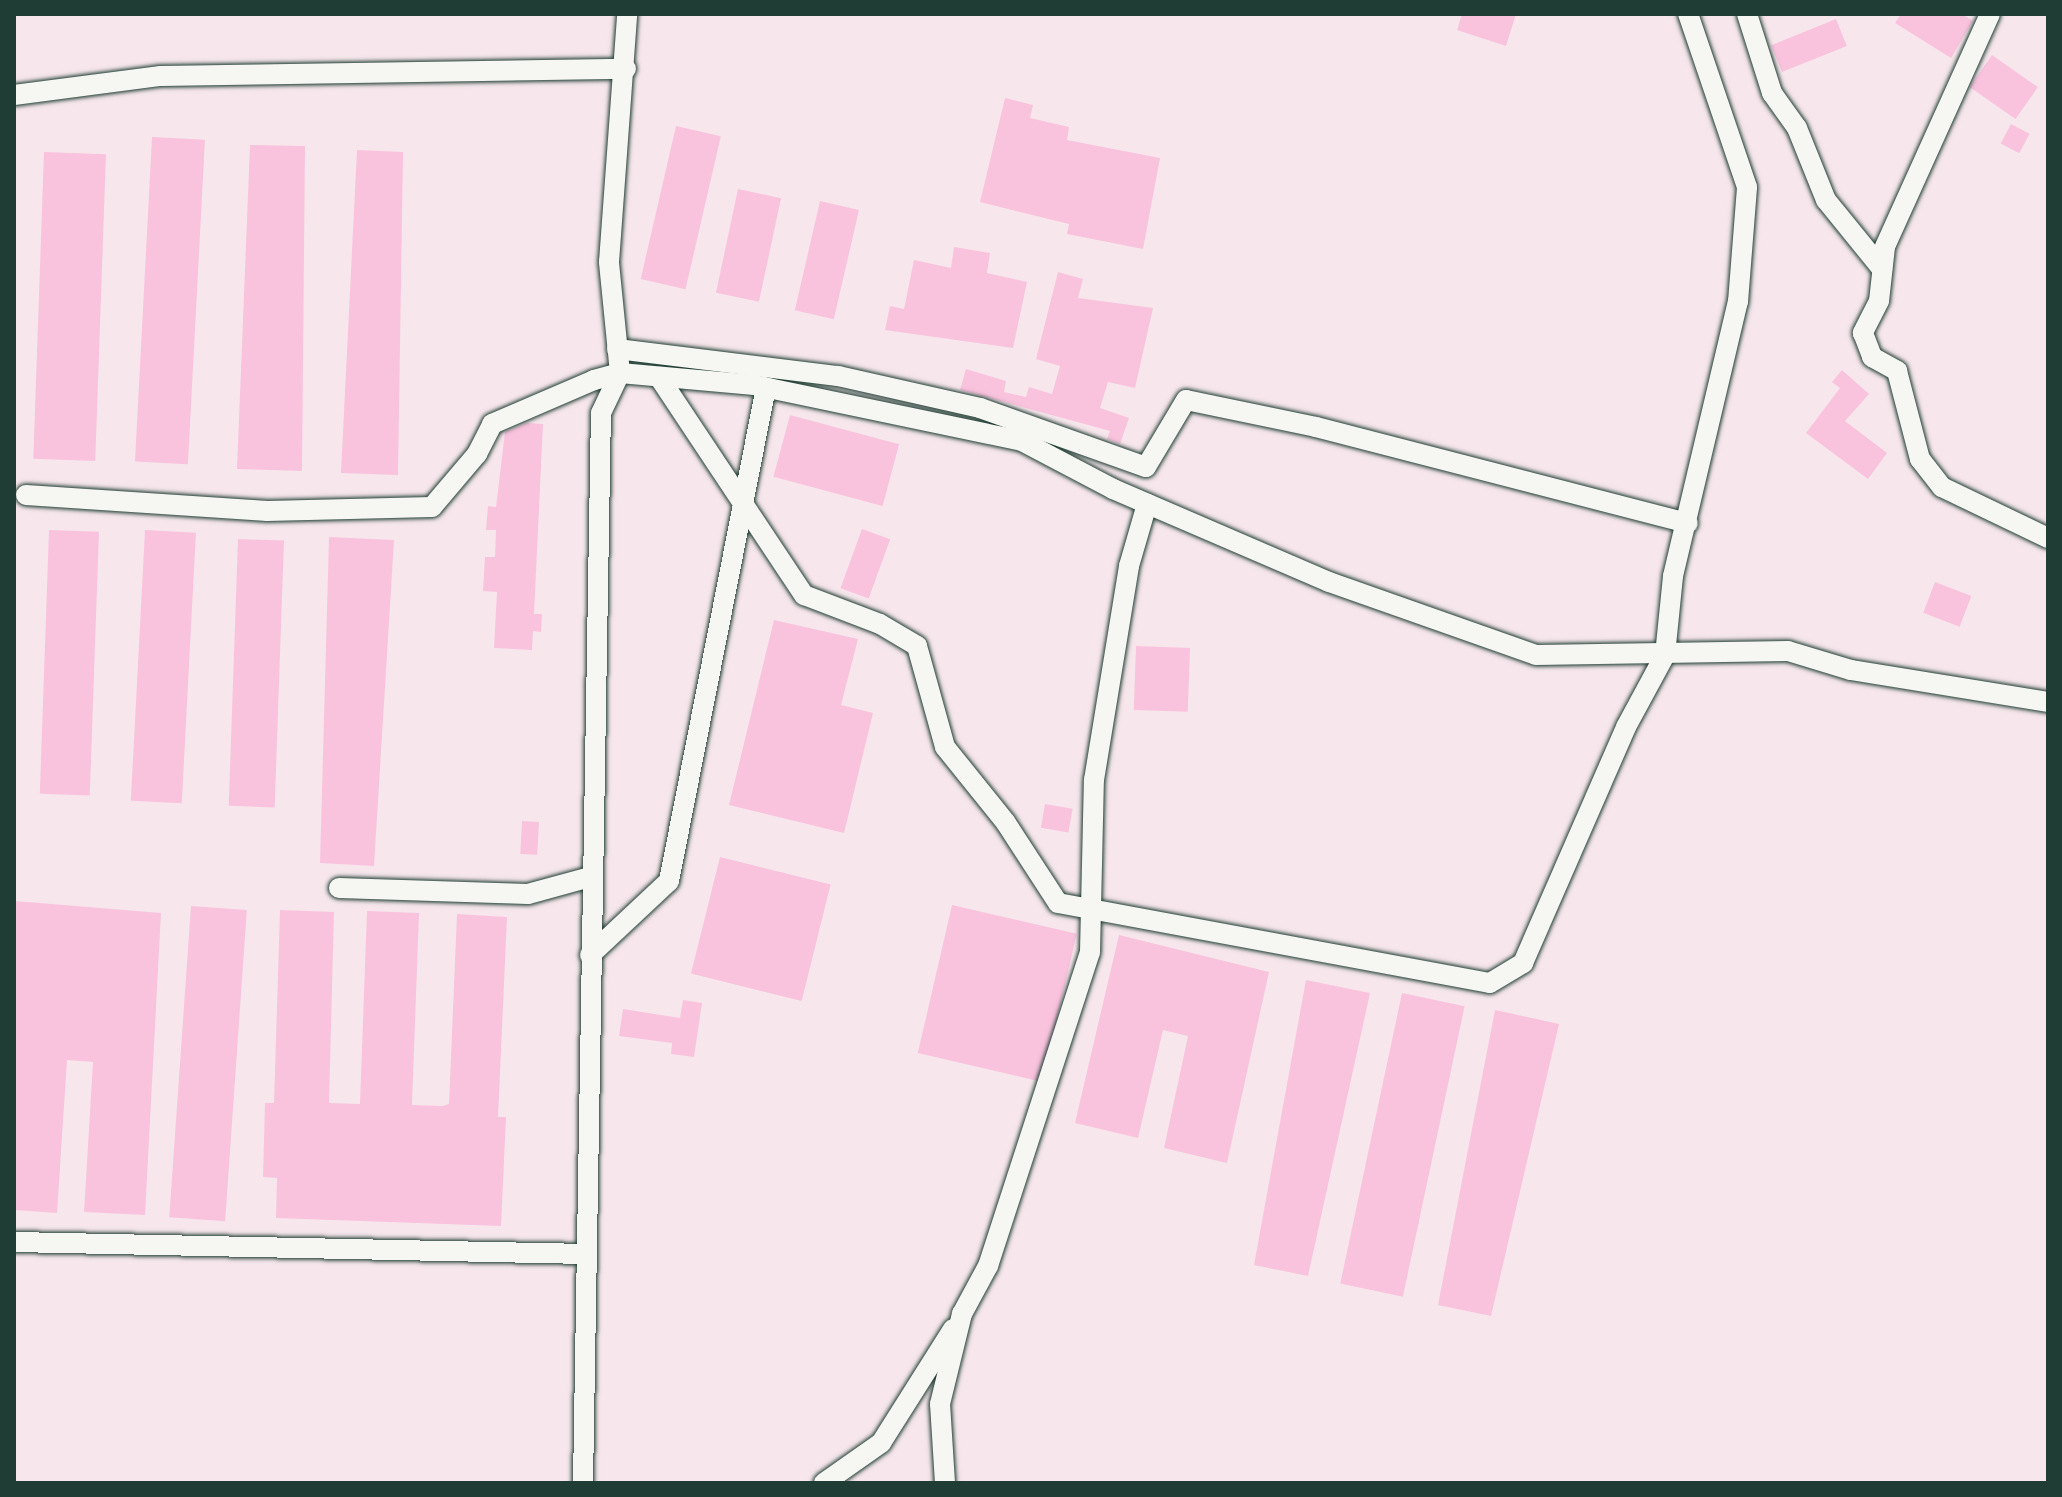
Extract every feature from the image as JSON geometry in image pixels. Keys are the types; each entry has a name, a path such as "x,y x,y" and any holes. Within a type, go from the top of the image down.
{"street":[{"path":"583,1483 590,877 601,413 620,373 609,262 626,69 627,14"},
{"path":"659,377 746,503 774,557 804,595 880,624 917,646 945,747 1006,823 1058,903 1087,912 1490,983 1523,963 1626,727 1665,655 1673,576 1738,302 1747,187 1688,14"},
{"path":"1747,14 1772,93 1797,128 1826,200 1882,269"},
{"path":"1990,14 1885,247 1879,301 1863,333 1865,349 1897,371 1920,459 1942,487 2048,538"},
{"path":"14,95 161,76 626,69"},
{"path":"617,349 838,376 980,408 1146,467 1186,400 1316,427 1688,523"},
{"path":"26,495 267,511 432,507 477,454 492,424 620,373 766,387 1022,441 1147,504 1329,582 1536,655 1788,651 1851,670 2048,702"},
{"path":"590,955 669,881 746,503 766,387"},
{"path":"824,1483 881,1443 962,1314 988,1266 1049,1088 1090,952 1087,912 1094,780 1129,566 1147,504"},
{"path":"339,888 528,894 590,877"},
{"path":"14,1242 585,1254"},
{"path":"945,1483 940,1404 962,1314"}],"building":[{"path":"1462,14 1516,14 1506,46 1457,30"},
{"path":"1901,14 1962,14 1973,21 1951,58 1895,23"},
{"path":"1836,19 1847,46 1782,72 1771,45"},
{"path":"1992,55 2038,87 2016,119 1970,87"},
{"path":"1005,98 1033,105 1030,118 1069,127 1067,140 1160,158 1143,249 1067,234 1069,224 980,202"},
{"path":"2011,124 2030,134 2019,153 2001,143"},
{"path":"676,126 721,136 686,289 641,279"},
{"path":"152,137 205,140 188,464 135,462"},
{"path":"250,145 305,146 302,471 237,469"},
{"path":"357,150 403,152 398,475 341,473"},
{"path":"44,152 106,154 95,461 33,459"},
{"path":"738,189 781,198 759,302 716,293"},
{"path":"820,201 859,210 834,319 795,310"},
{"path":"954,247 990,253 987,273 1027,282 1013,348 885,330 890,306 904,309 914,260 951,268"},
{"path":"1058,272 1083,279 1078,298 1153,308 1135,388 1108,382 1100,408 1129,418 1120,444 1107,439 1110,431 960,390 966,369 1006,381 1004,392 1026,397 1029,387 1052,394 1060,366 1036,359"},
{"path":"1842,370 1869,394 1845,421 1887,453 1868,479 1806,433 1840,388 1832,382"},
{"path":"790,415 899,444 883,506 773,477"},
{"path":"527,423 543,424 534,614 542,614 541,632 533,631 532,650 494,648 497,592 483,591 485,557 495,557 496,530 486,530 488,506 496,507 505,432"},
{"path":"862,529 890,539 869,598 840,588"},
{"path":"49,530 99,532 90,796 40,794"},
{"path":"145,530 196,533 182,803 131,801"},
{"path":"329,537 394,540 374,866 320,863"},
{"path":"238,539 284,541 275,807 229,806"},
{"path":"1935,582 1971,596 1960,627 1923,613"},
{"path":"774,620 858,639 841,705 873,713 844,833 729,805"},
{"path":"1136,646 1190,648 1188,712 1134,710"},
{"path":"1045,804 1073,809 1068,832 1041,828"},
{"path":"522,821 539,822 537,855 520,854"},
{"path":"720,857 831,885 802,1001 691,973"},
{"path":"15,901 161,913 145,1215 84,1212 93,1062 67,1060 57,1213 14,1210"},
{"path":"952,905 1077,934 1043,1082 918,1053"},
{"path":"191,906 247,910 225,1221 169,1217"},
{"path":"280,910 334,912 329,1103 360,1104 367,911 419,913 412,1105 449,1104 457,914 507,917 498,1117 506,1117 501,1226 276,1218 277,1178 263,1177 265,1103 274,1103"},
{"path":"1119,935 1269,972 1227,1163 1164,1148 1188,1036 1163,1030 1138,1138 1075,1123"},
{"path":"1306,980 1370,993 1308,1276 1254,1265"},
{"path":"1402,993 1465,1006 1403,1297 1340,1284"},
{"path":"683,1000 702,1003 694,1057 671,1054 672,1043 619,1036 623,1009 680,1018"},
{"path":"1495,1010 1559,1024 1491,1316 1438,1305"}]}
